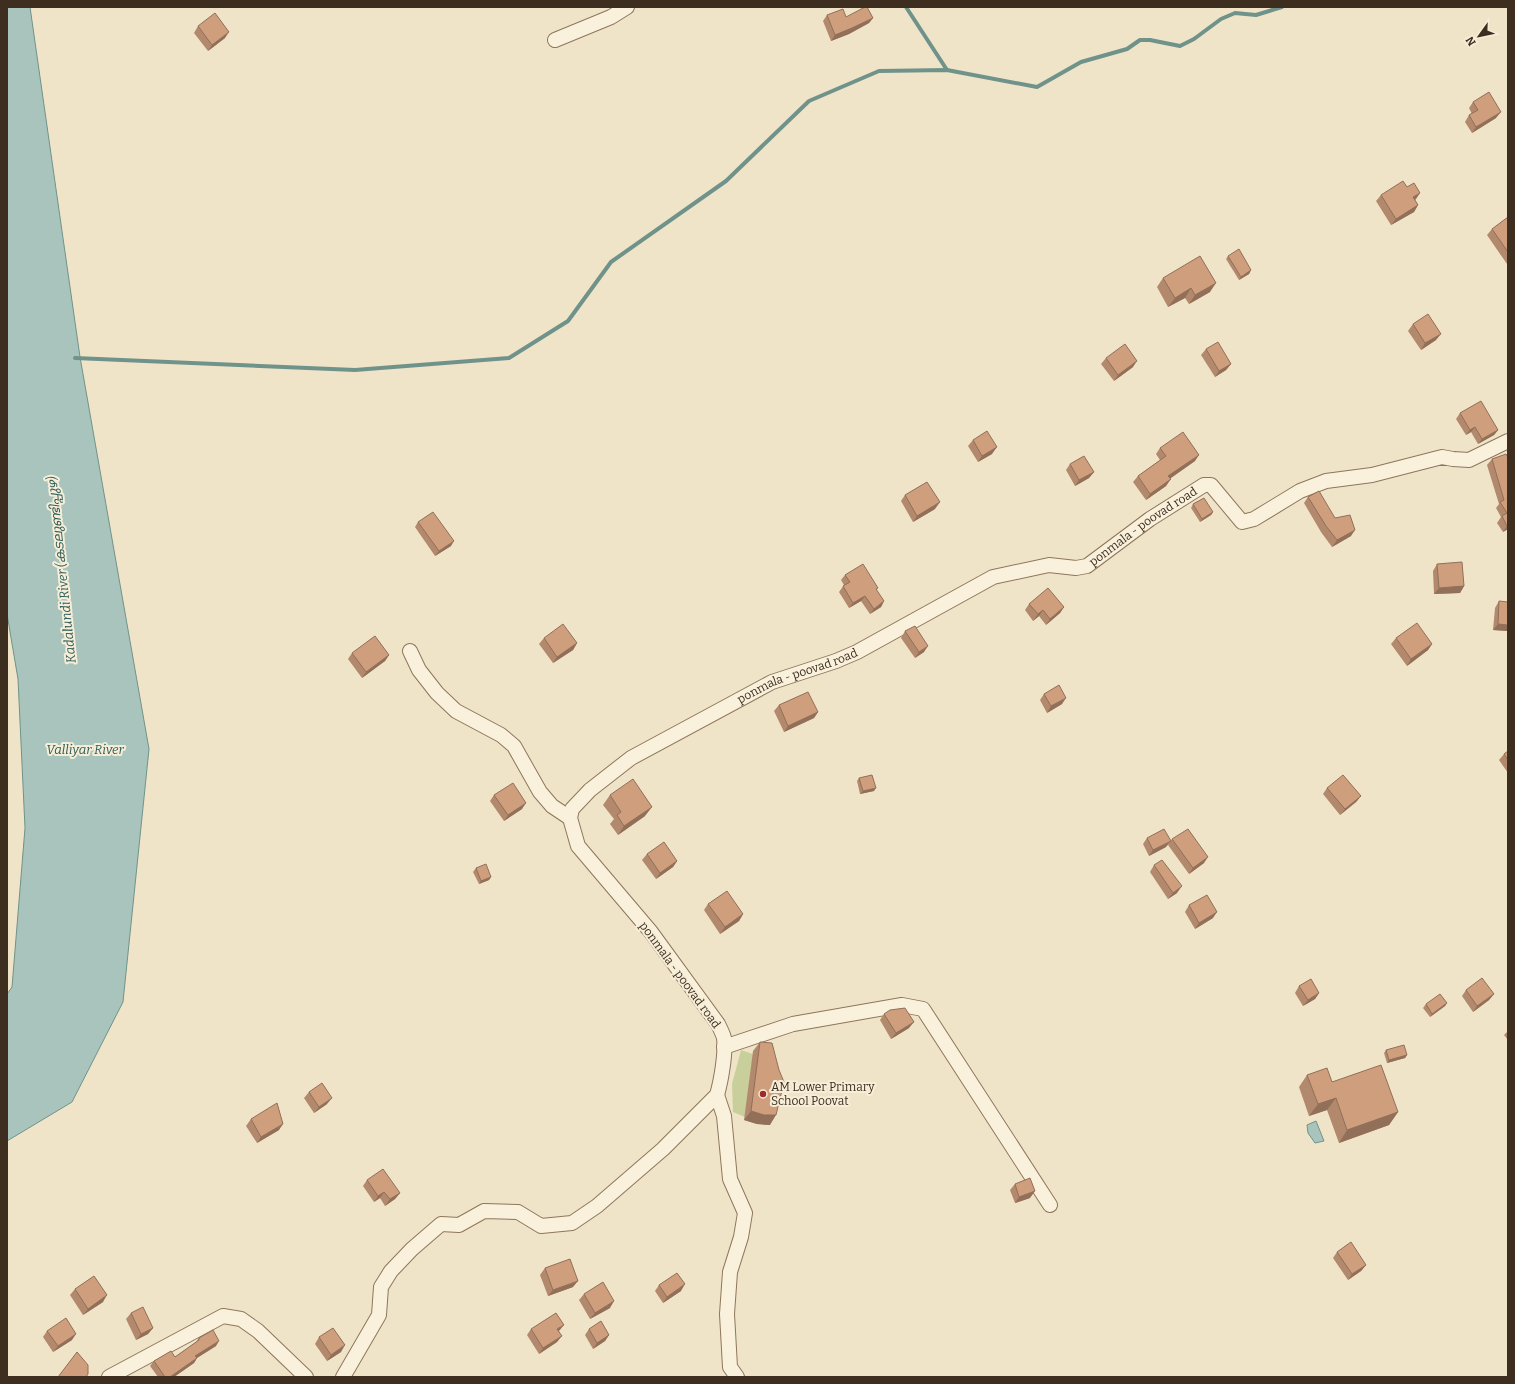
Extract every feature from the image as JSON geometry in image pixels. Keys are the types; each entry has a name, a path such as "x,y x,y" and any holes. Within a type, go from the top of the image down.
{"street":[{"path":"555,40 611,17 627,7"},
{"name":"ponmala - poovad road","path":"717,1095 720,1085 724,1047 724,1037 718,1024 651,932 578,846 570,818 572,808 590,790 631,758 743,696 772,682 836,661 857,652 993,577 1049,564 1076,568 1086,566 1150,519 1204,485 1211,485 1242,522 1247,522 1300,491 1326,481 1372,475 1442,457 1469,460 1508,441"},
{"path":"410,651 419,670 437,693 456,711 501,735 514,746 540,792 552,806 570,818"},
{"path":"724,1047 800,1023 902,1005 923,1009 1050,1205"},
{"path":"343,1377 379,1315 381,1287 391,1271 412,1248 441,1224 459,1225 484,1211 518,1212 541,1226 572,1223 597,1206 663,1149 717,1095 724,1116 730,1179 744,1214 741,1237 730,1272 727,1314 730,1367 737,1377"},
{"path":"109,1377 223,1316 241,1319 258,1331 306,1377"}],"green space":[{"path":"741,1050 753,1054 745,1117 733,1112 732,1084"}],"water":[{"name":"Valliyar River","path":"7,7 30,7 80,357 149,749 123,1002 72,1102 7,1141 7,994 12,987 25,828 18,679 7,614"},
{"path":"1316,1121 1324,1141 1315,1143 1308,1133 1307,1125"}],"building":[{"path":"867,7 873,18 835,35 827,15 843,9 846,17"},
{"path":"215,13 229,32 212,45 198,26"},
{"path":"1489,92 1501,112 1476,127 1469,115 1478,110 1473,102"},
{"path":"1403,181 1407,187 1414,183 1420,193 1413,197 1418,205 1396,219 1381,195"},
{"path":"1508,217 1508,252 1492,229"},
{"path":"1239,249 1251,270 1241,277 1228,256"},
{"path":"1200,256 1216,283 1195,295 1191,288 1175,298 1163,278"},
{"path":"1428,314 1441,334 1425,343 1413,324"},
{"path":"1218,342 1231,364 1219,371 1206,349"},
{"path":"1125,344 1137,361 1118,375 1106,358"},
{"path":"1481,401 1498,430 1482,439 1475,427 1470,430 1460,413"},
{"path":"987,431 997,447 982,456 973,440"},
{"path":"1183,432 1199,455 1168,476 1171,479 1150,494 1138,476 1166,456 1160,448"},
{"path":"1506,454 1508,458 1508,526 1502,516 1507,513 1500,502 1504,500 1492,459"},
{"path":"1084,456 1094,472 1079,480 1070,464"},
{"path":"927,482 940,502 917,516 905,495"},
{"path":"1319,491 1335,518 1350,515 1355,530 1337,540 1326,526 1308,497"},
{"path":"1204,498 1213,512 1202,519 1193,504"},
{"path":"433,512 454,541 439,551 418,522"},
{"path":"1462,562 1464,586 1439,588 1437,564"},
{"path":"863,564 884,601 874,609 865,596 853,603 843,586 850,582 845,575"},
{"path":"1048,588 1064,607 1050,619 1043,610 1038,614 1029,604"},
{"path":"1499,601 1508,602 1508,625 1498,624"},
{"path":"1417,623 1432,644 1411,659 1396,638"},
{"path":"563,624 577,643 557,657 544,638"},
{"path":"915,626 928,646 919,652 905,631"},
{"path":"375,636 389,655 366,672 352,653"},
{"path":"1059,685 1066,698 1051,706 1044,694"},
{"path":"808,692 818,712 788,726 779,705"},
{"path":"1508,751 1508,760 1504,754"},
{"path":"872,775 876,788 863,791 859,778"},
{"path":"1343,775 1361,796 1345,809 1327,788"},
{"path":"633,779 652,807 624,826 617,815 621,812 610,795"},
{"path":"513,783 526,803 508,815 494,795"},
{"path":"1164,829 1171,841 1153,850 1147,838"},
{"path":"1188,829 1208,857 1193,868 1172,839"},
{"path":"664,842 677,861 660,873 647,854"},
{"path":"1162,860 1182,886 1173,893 1154,865"},
{"path":"486,864 491,877 481,881 476,868"},
{"path":"727,891 743,914 725,927 708,904"},
{"path":"1207,895 1217,912 1199,923 1189,905"},
{"path":"1482,978 1494,994 1477,1006 1466,990"},
{"path":"1311,979 1319,993 1308,1000 1299,986"},
{"path":"1440,994 1447,1003 1432,1014 1426,1004"},
{"path":"905,1008 914,1022 896,1033 884,1014 890,1010"},
{"path":"760,1042 772,1043 779,1070 784,1082 776,1115 764,1115 751,1111"},
{"path":"1404,1045 1407,1055 1389,1060 1386,1050"},
{"path":"1381,1065 1398,1112 1347,1130 1336,1098 1318,1104 1307,1075 1327,1068 1332,1082"},
{"path":"322,1083 332,1098 319,1107 309,1092"},
{"path":"277,1103 283,1124 261,1137 251,1119"},
{"path":"383,1169 400,1193 390,1199 384,1192 378,1196 367,1180"},
{"path":"1030,1178 1035,1191 1019,1197 1015,1184"},
{"path":"1351,1242 1366,1265 1352,1274 1337,1252"},
{"path":"570,1259 578,1281 553,1290 545,1268"},
{"path":"677,1273 685,1284 667,1297 659,1285"},
{"path":"94,1276 107,1295 88,1309 75,1289"},
{"path":"603,1282 614,1301 595,1313 584,1294"},
{"path":"143,1307 153,1328 141,1334 131,1313"},
{"path":"556,1313 564,1325 557,1329 562,1336 543,1348 531,1329"},
{"path":"66,1318 76,1334 58,1346 47,1331"},
{"path":"601,1321 609,1335 597,1343 589,1329"},
{"path":"333,1328 345,1345 331,1355 319,1337"},
{"path":"213,1330 219,1341 195,1356 197,1358 170,1377 165,1377 154,1361 171,1351 175,1357 199,1340 199,1338"},
{"path":"77,1352 88,1365 88,1374 86,1377 58,1377"}],"waterway":[{"path":"906,7 947,70"},
{"path":"75,358 355,370 509,358 568,321 611,262 726,181 809,101 879,71 947,70 1037,87 1081,62 1127,49 1140,40 1150,40 1180,46 1194,39 1221,19 1235,13 1256,15 1282,7"}],"place":[{"name":"AM Lower Primary School Poovat","path":"763,1094"}],"water label":[{"name":"Kadalundi River (കടലുണ്ടിപ്പുഴ)","path":"61,570"}]}
